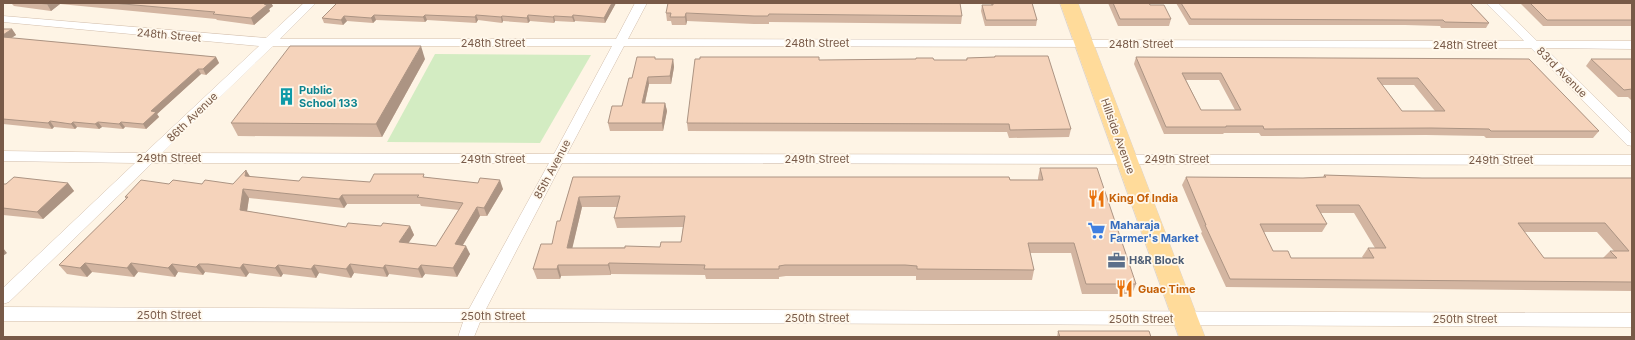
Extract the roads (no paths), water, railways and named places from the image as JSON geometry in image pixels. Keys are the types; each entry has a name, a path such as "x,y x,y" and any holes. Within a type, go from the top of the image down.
{"main road":[{"name":"Hillside Avenue","path":"1069,3 1189,328"}],"street":[{"name":"86th Avenue","path":"3,298 310,3"},
{"name":"85th Avenue","path":"466,337 474,316 641,3"},
{"name":"83rd Avenue","path":"1492,3 1632,142"},
{"name":"248th Street","path":"3,20 246,42 1632,45"},
{"name":"249th Street","path":"3,156 149,158 1632,160"},
{"name":"250th Street","path":"3,314 474,316 1189,328 1632,320"}],"place":[{"name":"Public School 133","path":"286,96"},
{"name":"King Of India","path":"1096,198"},
{"name":"Maharaja Farmer's Market","path":"1097,231"},
{"name":"H&R Block","path":"1116,260"},
{"name":"Guac Time","path":"1125,289"}]}
